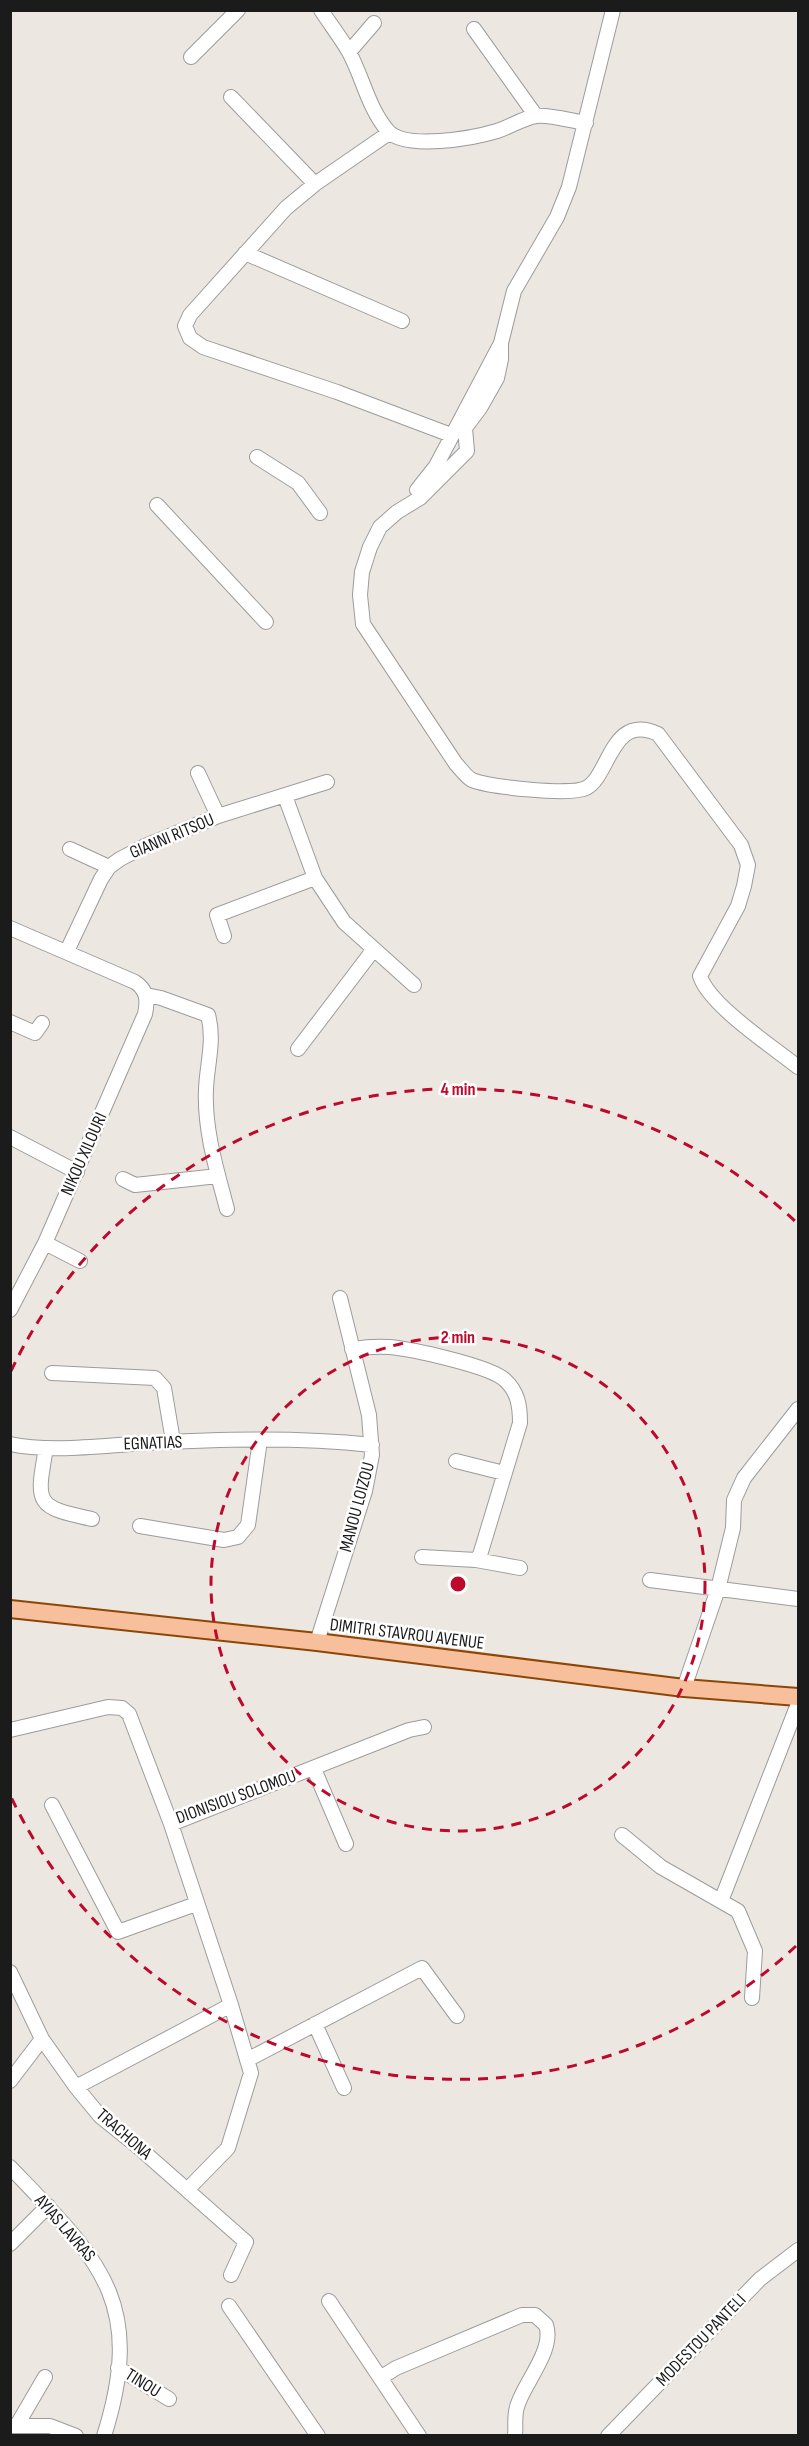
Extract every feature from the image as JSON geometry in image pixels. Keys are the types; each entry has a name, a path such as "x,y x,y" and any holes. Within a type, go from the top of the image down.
{"main road":[{"name":"DIMITRI STAVROU AVENUE","path":"10,1608 317,1642 684,1688 798,1697"}],"street":[{"path":"321,10 349,52 365,92 389,133 399,139 414,142 457,139 497,131 536,116 586,123"},
{"path":"417,490 436,466 451,435 466,418 501,343 514,291 557,217 569,187 614,10"},
{"path":"191,57 235,11"},
{"path":"349,52 374,23"},
{"path":"474,28 536,116"},
{"path":"231,97 315,184"},
{"path":"389,133 315,184 286,208 190,315 185,326 190,338 203,347 337,392 451,435"},
{"path":"245,253 402,321"},
{"path":"466,418 467,451 420,498 397,512 380,527 370,547 362,572 360,595 363,624 456,764 471,779 536,792 584,790 592,785 619,741 628,733 648,729 658,734 741,844 748,865 738,906 700,976 703,985 740,1022 798,1067"},
{"path":"257,458 298,483 320,513"},
{"path":"157,505 266,622"},
{"path":"198,772 218,816"},
{"name":"GIANNI RITSOU","path":"67,951 97,886 109,867 135,850 218,816 327,782"},
{"path":"285,796 315,878 344,922 414,985"},
{"path":"70,849 109,867"},
{"path":"224,936 217,915 315,878"},
{"path":"10,927 135,982 146,995 208,1015 213,1032 205,1091 211,1148 227,1209"},
{"path":"298,1049 374,949"},
{"name":"NIKOU XILOURI","path":"11,1308 45,1243 77,1172 145,1014 146,995"},
{"path":"10,1022 35,1033 42,1023"},
{"path":"10,1137 77,1172"},
{"path":"123,1179 135,1185 218,1176"},
{"path":"45,1243 80,1261"},
{"name":"MANOU LOIZOU","path":"317,1642 367,1484 372,1445 369,1415 340,1298"},
{"path":"352,1349 381,1346 405,1349 488,1370 504,1378 514,1390 520,1405 520,1423 480,1555 476,1560"},
{"path":"52,1373 155,1378 164,1388 173,1441"},
{"path":"684,1688 718,1589 733,1528 734,1500 744,1478 798,1409"},
{"name":"EGNATIAS","path":"10,1444 46,1448 173,1441 302,1439 372,1445"},
{"path":"140,1526 224,1540 238,1537 248,1525 260,1440"},
{"path":"46,1448 39,1485 42,1498 47,1505 59,1512 92,1519"},
{"path":"456,1461 504,1473"},
{"path":"422,1557 476,1560 520,1568"},
{"path":"650,1580 798,1599"},
{"path":"721,1901 798,1704"},
{"name":"DIONISIOU SOLOMOU","path":"10,1730 108,1707 122,1708 129,1714 152,1767 171,1824 409,1730 424,1727"},
{"path":"314,1768 346,1844"},
{"path":"52,1805 118,1932 196,1904"},
{"path":"171,1824 251,2073 228,2148 187,2190"},
{"path":"622,1835 661,1867 738,1911 755,1951 752,1998"},
{"path":"247,2060 422,1968 457,2016"},
{"name":"TRACHONA","path":"10,1972 42,2039 100,2116 246,2242 231,2275"},
{"path":"76,2087 231,2005"},
{"path":"315,2024 344,2088"},
{"path":"10,2082 42,2039"},
{"name":"AYIAS LAVRAS","path":"10,2167 90,2254 111,2292 120,2345 113,2403 104,2436"},
{"path":"10,2244 48,2206"},
{"name":"MODESTOU PANTELI","path":"616,2433 749,2290 769,2271 798,2250"},
{"path":"329,2301 419,2436"},
{"path":"229,2306 318,2436"},
{"path":"380,2378 396,2368 522,2315 535,2315 546,2325 548,2335 517,2407 515,2436"},
{"name":"TINOU","path":"118,2368 169,2399"},
{"path":"14,2425 45,2377"},
{"path":"14,2425 50,2426 76,2436"}]}
